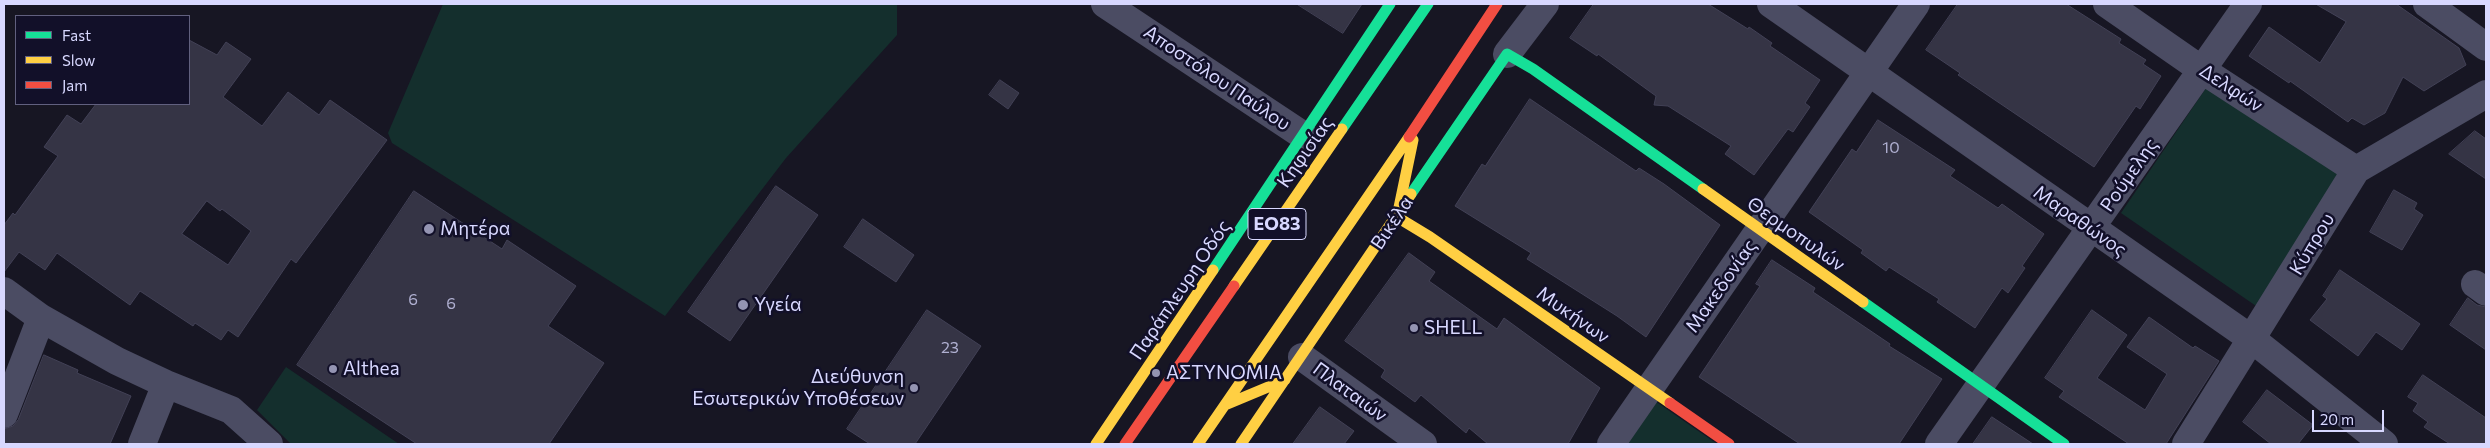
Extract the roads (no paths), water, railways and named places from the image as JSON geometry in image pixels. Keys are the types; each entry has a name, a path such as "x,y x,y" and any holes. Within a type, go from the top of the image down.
{"street":[{"name":"Αποστόλου Παύλου","path":"1105,4 1304,136"},
{"name":"Παράπλευρη Οδός","path":"1096,444 1304,136 1390,4"},
{"name":"Κηφισίας","path":"1125,444 1428,4"},
{"name":"ΕΟ83","path":"1198,444 1416,126 1497,4"},
{"name":"Βικέλα","path":"1241,444 1507,54 1545,4"},
{"name":"Μαραθώνος","path":"1771,4 1868,74 2253,340 2384,444"},
{"name":"Μακεδονίας","path":"1611,444 1916,4"},
{"name":"Δελφών","path":"2107,4 2202,70 2356,170"},
{"name":"Ρούμελης","path":"1939,444 2248,4"},
{"path":"2427,4 2486,46"},
{"name":"Θερμοπυλών","path":"1507,54 1760,229 1980,387 2064,444"},
{"name":"Κύπρου","path":"2186,444 2253,340 2356,170 2486,94"},
{"path":"1396,217 1416,126"},
{"name":"Μυκήνων","path":"1396,217 1430,237 1729,444"},
{"path":"4,291 41,318 117,361 166,384 231,410 269,444"},
{"path":"4,414 41,318"},
{"name":"Πλαταιών","path":"1302,357 1423,444"},
{"path":"1225,405 1285,380"},
{"path":"142,444 166,384"}],"place":[{"name":"Μητέρα","path":"429,229"},
{"name":"Υγεία","path":"743,305"},
{"name":"SHELL","path":"1414,328"},
{"name":"Althea","path":"333,369"},
{"name":"ΑΣΤΥΝΟΜΙΑ","path":"1156,373"},
{"name":"Διεύθυνση Εσωτερικών Υποθέσεων","path":"914,388"}]}
